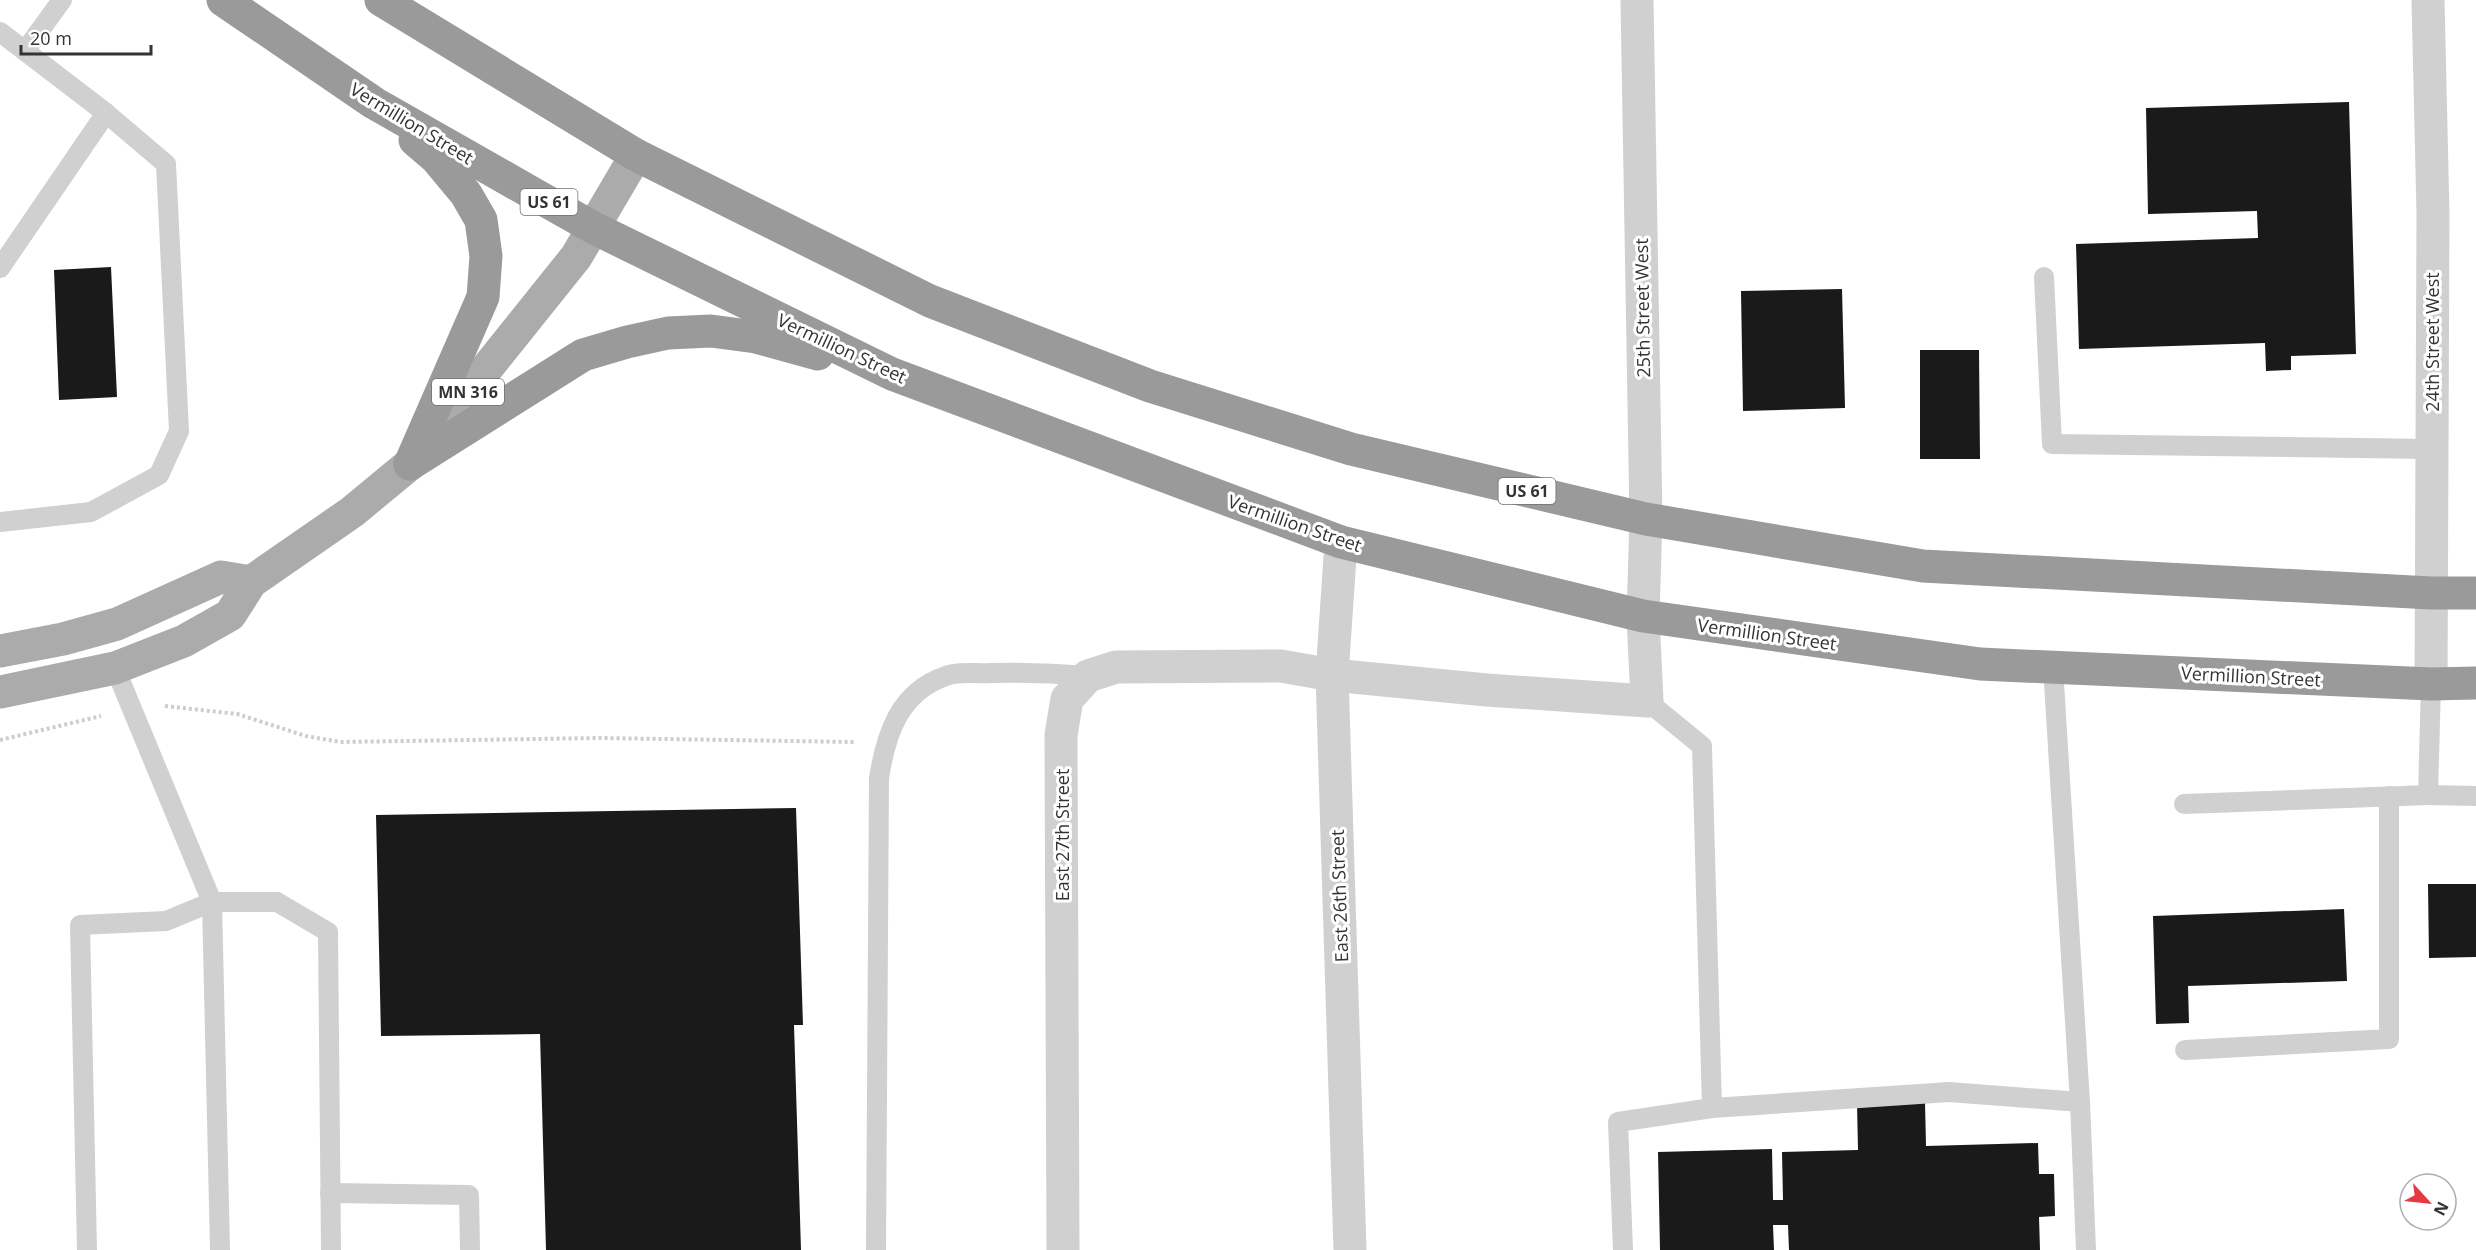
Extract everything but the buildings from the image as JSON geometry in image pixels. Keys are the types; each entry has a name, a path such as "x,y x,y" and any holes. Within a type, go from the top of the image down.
{"highway":[{"name":"Vermillion Street","path":"223,0 374,103 594,228 892,374 1341,542 1643,616 1980,664 2431,684 2476,683"},
{"name":"US 61","path":"381,0 636,155 930,301 1150,386 1351,449 1646,519 1923,566 2431,593 2476,593"},
{"path":"374,103 436,158 466,194 481,220 486,256 483,297 410,464"},
{"path":"410,464 583,355 668,333 711,331 756,337 892,374"}],"main road":[{"name":"MN 316","path":"0,692 115,668 184,641 230,615 252,582 352,512 410,464 576,257 636,155"},
{"path":"0,651 63,639 117,624 220,577 252,582"}],"street":[{"name":"25th Street West","path":"1637,0 1646,519 1643,616 1647,701"},
{"name":"24th Street West","path":"2428,0 2433,214 2431,684"},
{"name":"East 26th Street","path":"1341,542 1332,675 1350,1250"},
{"name":"East 27th Street","path":"1064,1250 1061,735 1067,699 1088,676 1116,666 1281,666 1332,675 1487,690 1647,701"}],"lane":[{"path":"25,51 62,0"},
{"path":"0,32 106,113 166,164 179,431 159,475 91,512 10,523 0,522"},
{"path":"0,268 106,113"},
{"path":"2044,277 2052,444 2431,449"},
{"path":"2053,667 2080,1102 2086,1250"},
{"path":"115,668 212,902 220,1250"},
{"path":"876,1250 879,778 885,743 898,713 922,689 947,675 1034,672 1088,676"},
{"path":"2428,795 2431,684"},
{"path":"1647,701 1702,746 1712,1108"},
{"path":"2185,1050 2389,1039 2389,796"},
{"path":"2184,804 2389,796 2476,796"},
{"path":"87,1250 80,925 166,921 212,902 277,902 328,932 331,1250"},
{"path":"1623,1250 1618,1122 1712,1108 1949,1092 2080,1102"},
{"path":"330,1193 469,1195 470,1250"}],"path":[{"path":"0,740 132,708 157,705 237,714 306,736 340,742 652,738 885,743"}]}
